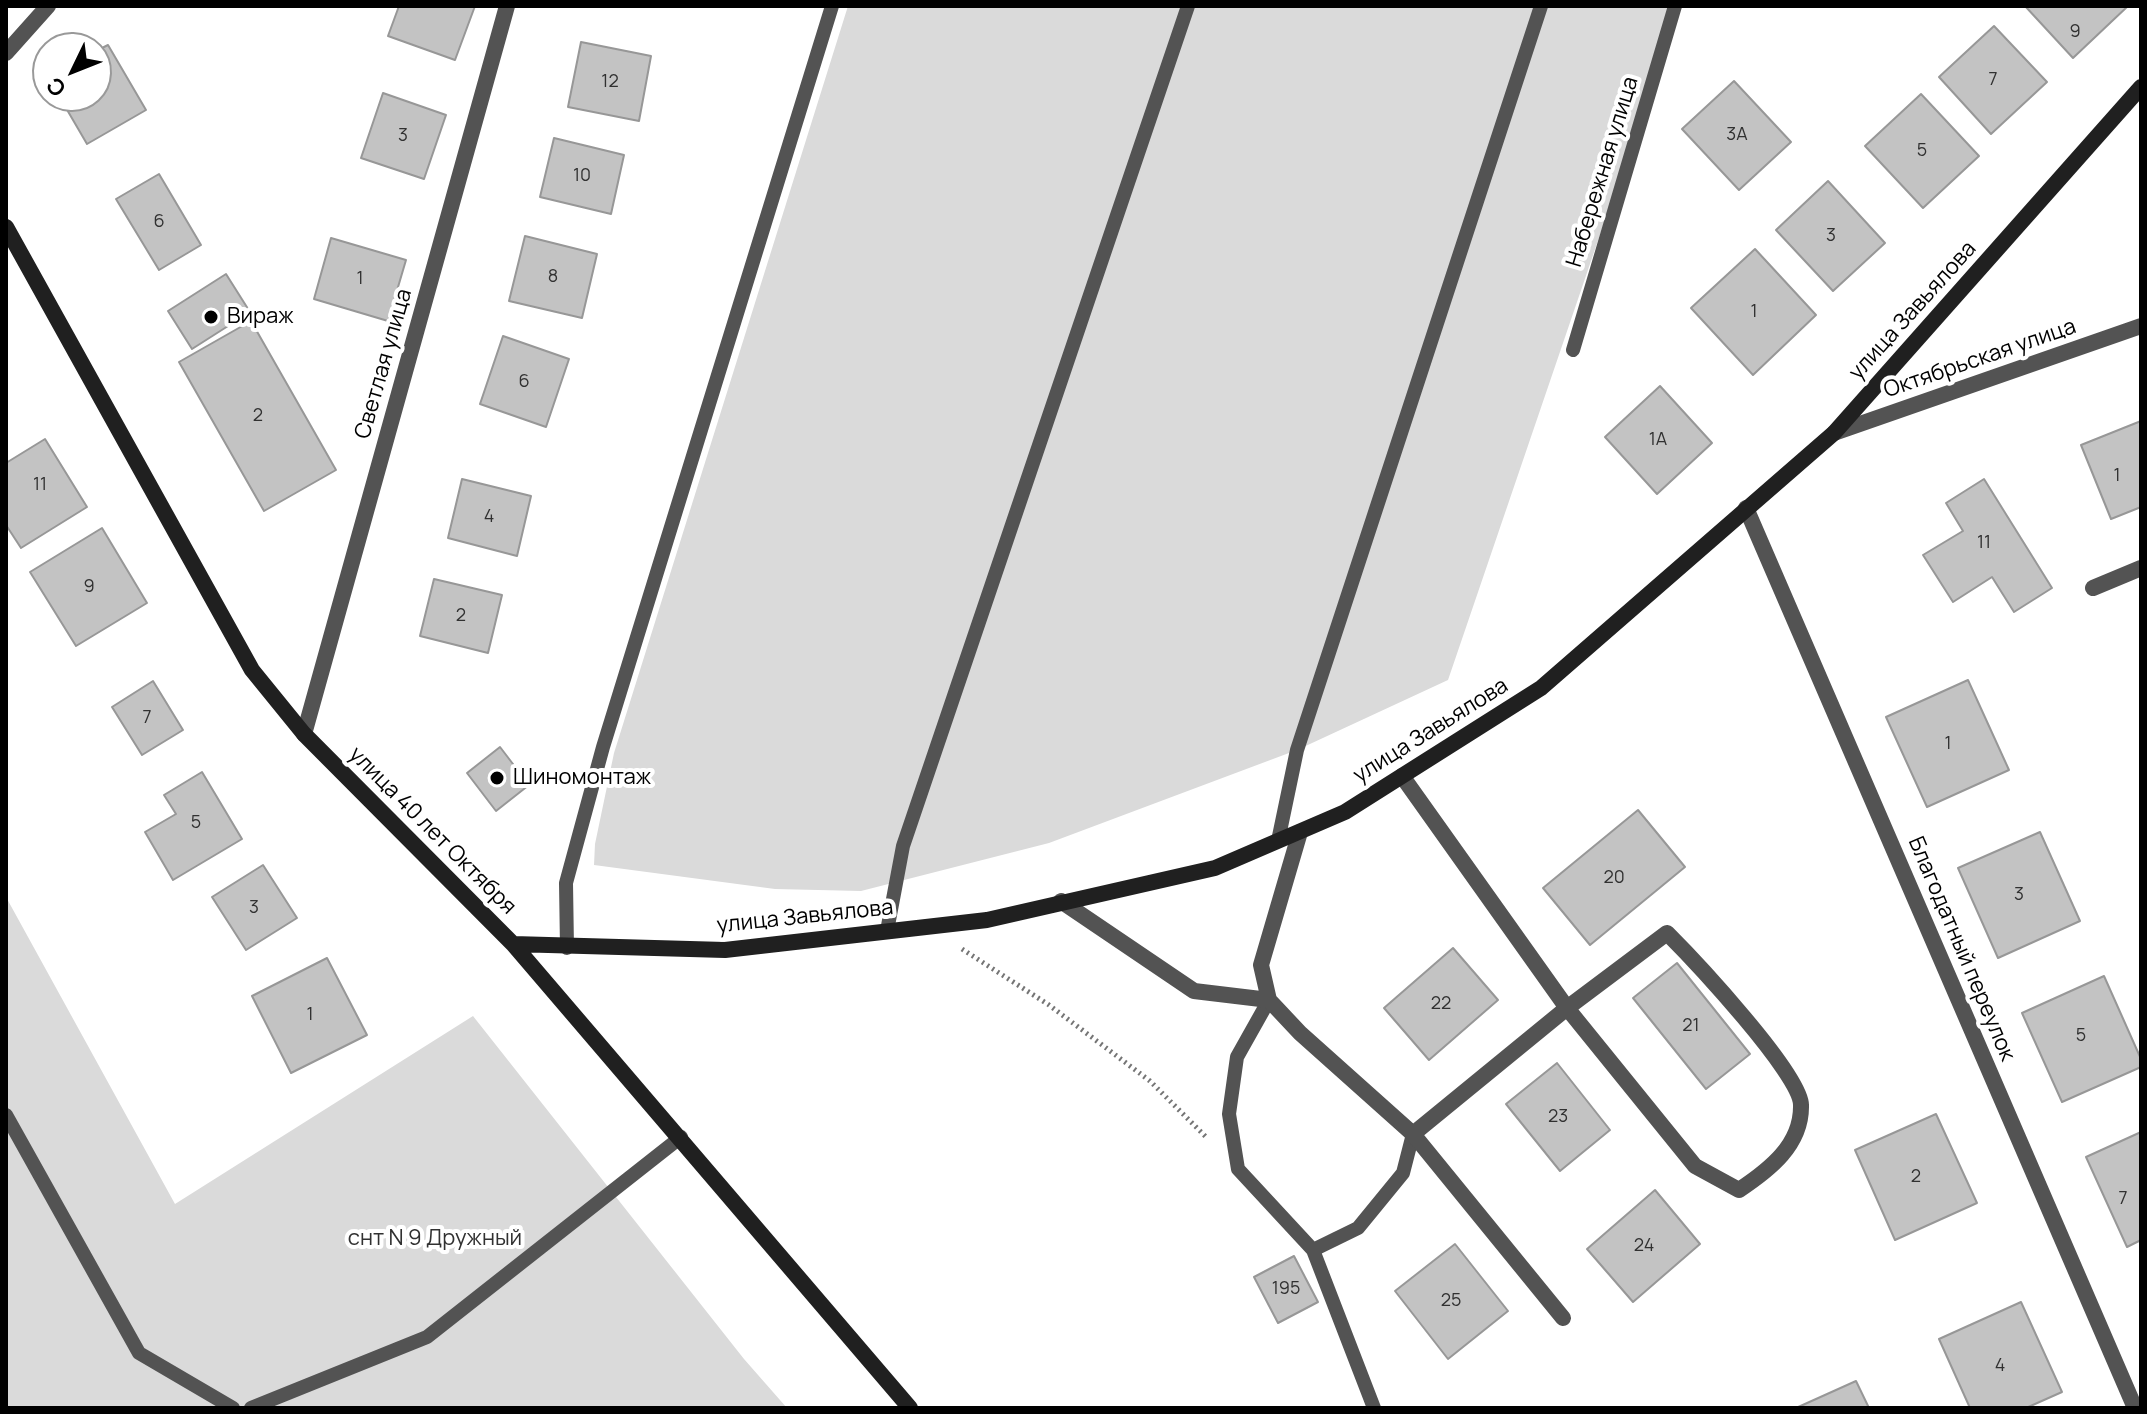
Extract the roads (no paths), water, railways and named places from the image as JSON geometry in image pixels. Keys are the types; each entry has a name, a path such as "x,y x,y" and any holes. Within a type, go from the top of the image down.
{"street":[{"path":"6,53 48,6"},
{"name":"Светлая улица","path":"304,734 507,6"},
{"name":"улица Завьялова","path":"513,944 567,948 725,950 987,920 1215,868 1345,812 1541,688 1834,433 2141,87"},
{"name":"улица 40 лет Октября","path":"6,227 252,670 304,734 513,944 910,1408"},
{"name":"Октябрьская улица","path":"1834,433 2141,326"},
{"name":"Благодатный переулок","path":"1746,508 2135,1408"},
{"path":"2093,588 2141,568"},
{"path":"1402,776 1567,1008 1695,1166 1739,1190 1773,1167 1795,1135 1802,1104 1793,1081 1713,978 1667,933 1567,1008 1413,1134"},
{"path":"1300,832 1261,965 1269,1000 1300,1033 1413,1134 1563,1318"},
{"path":"1061,901 1194,991 1269,1000"}],"lane":[{"path":"567,948 566,883 603,747 832,6"},
{"path":"887,931 903,846 1188,6"},
{"path":"1278,841 1297,750 1541,6"},
{"name":"Набережная улица","path":"1573,350 1675,6"},
{"path":"1269,1000 1237,1057 1229,1114 1238,1169 1313,1250 1374,1408"},
{"path":"6,1115 139,1353 233,1408"},
{"path":"1313,1250 1358,1228 1403,1173 1413,1134"},
{"path":"251,1408 427,1337 681,1137"}],"place":[{"name":"Вираж","path":"211,317"},
{"name":"Шиномонтаж","path":"497,778"}],"park label":[{"name":"снт N 9 Дружный","path":"435,1239"}]}
